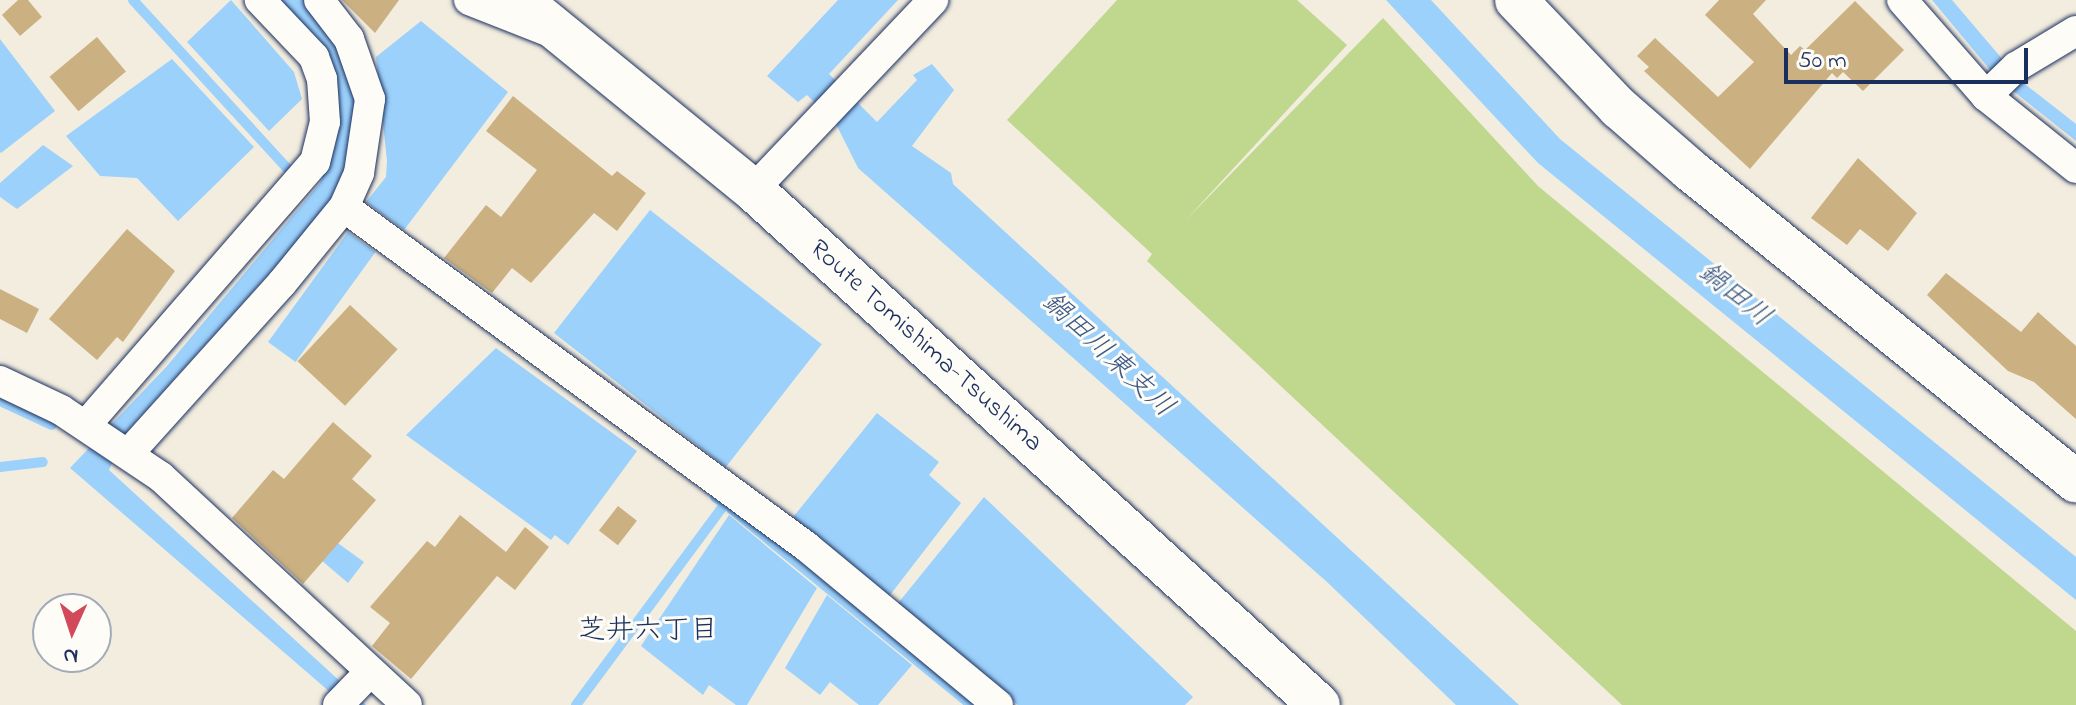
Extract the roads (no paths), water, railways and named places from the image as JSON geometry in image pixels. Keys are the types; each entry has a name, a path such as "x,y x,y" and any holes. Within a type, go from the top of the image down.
{"main road":[{"name":"Route Tomishima-Tsushima","path":"520,0 577,41 753,190 1305,700"},
{"path":"1516,0 1619,108 1678,160 2076,482"}],"street":[{"path":"86,425 315,162 325,122 322,79 314,57 260,0"},
{"path":"126,450 344,207 367,147 370,99 349,39 319,0"},
{"path":"469,0 577,41"},
{"path":"753,190 933,0"},
{"path":"1902,0 1999,83 2076,168"},
{"path":"1999,83 2076,31"},
{"path":"344,207 807,547 998,705"},
{"path":"0,381 86,425 126,450 407,705"},
{"path":"338,705 369,673"}],"water":[{"path":"231,0 294,72 302,99 269,131 187,42"},
{"path":"280,0 309,0 339,40 363,125 333,203 125,434 109,470 366,705 345,705 70,468 167,366 320,183 339,127 339,98 314,35"},
{"name":"鍋田川東支川","path":"838,0 898,0 829,74 877,122 917,80 913,75 932,64 954,90 912,146 951,173 953,184 1519,705 1456,705 1327,582 858,168 836,124 807,95 798,102 767,76"},
{"name":"鍋田川","path":"1386,0 1431,0 1560,139 2076,557 2076,600 1538,163"},
{"path":"1932,0 1952,0 2021,81 2076,124 2076,141 1997,78"},
{"path":"421,21 508,92 404,230 366,202 386,177 376,57"},
{"path":"0,39 55,111 1,153 0,152"},
{"path":"172,59 254,147 178,221 137,178 100,176 66,136"},
{"path":"43,145 73,166 17,209 0,197 0,183"},
{"path":"650,210 822,344 726,467 554,333"},
{"path":"348,232 376,252 296,362 268,342"},
{"path":"496,348 637,451 568,545 555,535 551,540 406,435"},
{"path":"877,413 939,462 929,475 961,503 887,599 790,521"},
{"path":"984,497 1193,697 1185,705 1018,705 895,607"},
{"path":"729,515 817,588 747,705 736,705 709,685 703,695 641,646"},
{"path":"328,536 364,562 348,583 314,554"},
{"path":"827,595 912,665 878,705 859,705 830,682 820,695 785,668"}],"waterway":[{"path":"133,0 289,170"},
{"path":"0,401 52,425"},
{"path":"0,467 43,462"},
{"path":"576,705 725,504 715,497"},
{"path":"731,509 971,705"}],"district":[{"name":"芝井六丁目","path":"648,632"}]}
